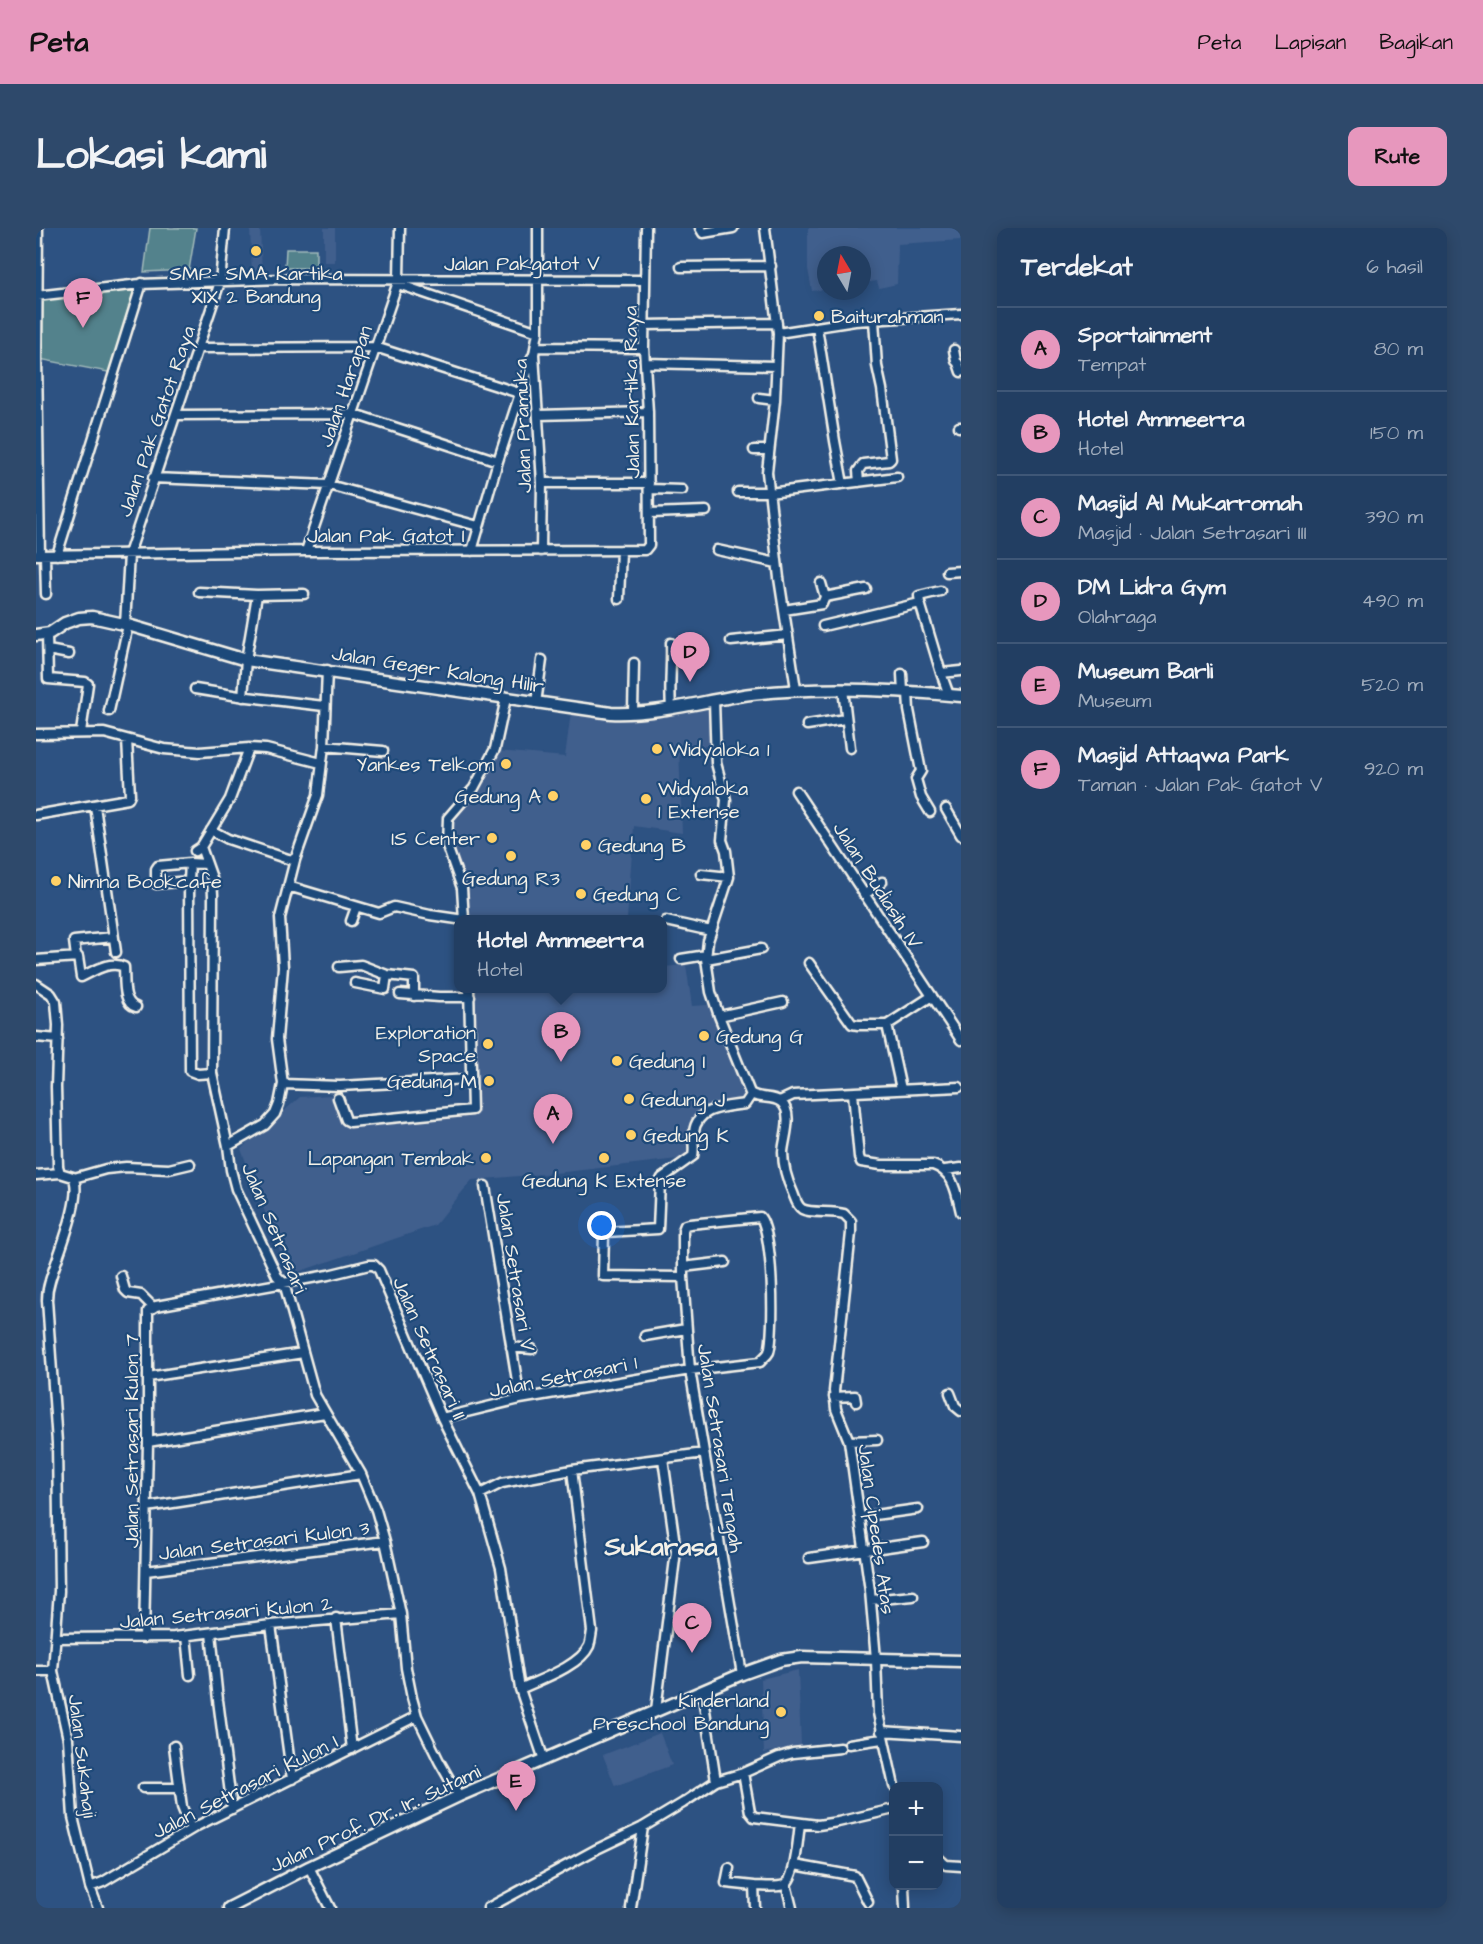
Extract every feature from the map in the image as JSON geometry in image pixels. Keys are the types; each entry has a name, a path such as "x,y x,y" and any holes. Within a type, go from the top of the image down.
{"main road":[{"name":"Jalan Geger Kalong Hilir","path":"41,635 67,622 93,617 246,660 611,713 633,712 796,689 843,688 961,696"},
{"name":"Jalan Prof. Dr. Ir. Sutami","path":"229,1908 309,1867 459,1796 656,1710 781,1660 802,1657 961,1662"}],"street":[{"name":"Jalan Pak Gatot Raya","path":"109,711 127,625 129,554 220,282 225,228"},
{"name":"Jalan Harapan","path":"306,551 398,282 400,228"},
{"name":"Jalan Pramuka","path":"538,228 538,332 535,350 542,483 541,550"},
{"name":"Jalan Kartika Raya","path":"642,550 647,549 650,545 648,412 644,348 646,228"},
{"path":"700,228 703,233 733,228"},
{"path":"765,228 778,333 775,400 766,472 796,689"},
{"path":"38,234 37,483 40,555 46,594"},
{"path":"681,267 771,266"},
{"name":"Jalan Pakgatot V","path":"37,296 142,283 282,279 398,282 645,280"},
{"path":"398,282 538,332"},
{"path":"57,555 142,283"},
{"path":"778,333 874,320 961,314"},
{"path":"860,482 858,471 863,464 891,459 877,366 874,320"},
{"path":"645,325 777,323"},
{"path":"818,327 843,484"},
{"path":"199,348 375,347 519,393"},
{"path":"472,551 519,393 535,350 644,348"},
{"path":"954,350 961,372"},
{"path":"645,363 776,366"},
{"path":"759,398 775,400"},
{"path":"539,415 648,412"},
{"path":"176,415 354,414 498,461"},
{"path":"754,450 769,450"},
{"path":"738,492 769,492 897,477"},
{"path":"153,478 329,485 478,526"},
{"path":"542,483 650,486 682,490"},
{"path":"650,513 706,511"},
{"path":"619,599 621,550"},
{"name":"Jalan Pak Gatot I","path":"40,555 642,550"},
{"path":"717,550 777,563"},
{"path":"947,572 961,571"},
{"path":"784,610 821,604 825,597 822,583"},
{"path":"825,597 866,589"},
{"path":"940,591 919,596 940,673 949,695"},
{"path":"199,592 257,595 303,594"},
{"path":"243,697 246,660 257,595"},
{"path":"823,626 920,603"},
{"path":"41,635 48,650 48,680 88,684 81,732"},
{"path":"731,641 788,635"},
{"path":"671,643 672,670 669,686 671,707"},
{"path":"48,650 69,654"},
{"path":"536,703 542,660"},
{"path":"633,712 634,663"},
{"name":"Jalan Setrasari","path":"327,670 324,746 317,799 295,860 280,918 283,967 277,1039 283,1084 279,1104 275,1114 265,1125 228,1146 236,1189 277,1276 284,1283 315,1395 361,1474 376,1510 401,1614 408,1678 417,1716 459,1796"},
{"path":"940,673 961,671"},
{"path":"902,674 921,771 916,779 921,797 930,812"},
{"path":"843,688 850,748"},
{"path":"195,689 324,706"},
{"path":"464,915 462,888 447,846 448,818 474,788 495,749 506,698"},
{"path":"714,700 716,763 726,800 722,840 726,851 729,877 708,941 706,957 711,992 751,1095"},
{"path":"807,725 845,718"},
{"path":"36,734 104,733 164,749 200,752 266,749 321,763"},
{"path":"36,815 126,800 129,797 127,740"},
{"path":"324,746 383,751"},
{"path":"228,1146 212,1073 212,878 198,849 230,799 249,748"},
{"name":"Jalan Budiasih IV","path":"796,791 961,1040"},
{"path":"95,806 116,952"},
{"path":"946,809 961,835"},
{"path":"212,830 228,839 295,860"},
{"path":"189,881 158,885 156,884 156,868 190,863 206,864"},
{"path":"190,863 190,1071 198,1074 212,1073"},
{"path":"701,874 729,877"},
{"path":"864,895 882,882"},
{"path":"288,886 379,913 393,907 454,919"},
{"path":"351,921 356,907"},
{"path":"667,921 711,931"},
{"path":"113,937 74,941 81,977 114,964 123,967 126,999 130,1005 136,1007"},
{"path":"681,959 761,949"},
{"path":"36,960 77,957"},
{"path":"809,963 852,1024 886,1025 932,996"},
{"path":"339,967 361,965 387,975 414,978 414,996"},
{"path":"355,983 385,988 387,975"},
{"path":"36,984 51,994 56,1002 58,1039 56,1099 60,1173"},
{"path":"338,1098 346,1120 350,1122 470,1112 473,1109 470,1079 470,993 414,996 400,994"},
{"path":"719,1016 783,1002"},
{"path":"886,1025 901,1089"},
{"path":"36,1037 58,1039"},
{"path":"283,1084 340,1086 470,1079"},
{"path":"751,1095 780,1101 794,1095 959,1087"},
{"path":"853,1093 861,1162 881,1165 933,1165 945,1170 961,1168"},
{"path":"682,1277 603,1276 604,1233 658,1229 660,1182 662,1178 693,1156 694,1130 701,1116 715,1109 745,1104 751,1095"},
{"name":"Jalan Cipedes Atas","path":"780,1101 787,1117 783,1152 785,1171 798,1204 805,1210 844,1214 851,1221 834,1396 836,1409 849,1441 871,1600 878,1713 893,1782"},
{"path":"36,1174 60,1173 74,1178 106,1169 126,1167 169,1169 190,1164"},
{"path":"945,1170 953,1182 961,1212"},
{"name":"Jalan Sukahaji","path":"74,1178 76,1183 71,1216 49,1284 47,1300 57,1443 59,1591 53,1671 68,1739 74,1817 90,1887 98,1908"},
{"name":"Jalan Setrasari V","path":"485,1186 520,1399"},
{"name":"Jalan Setrasari 1","path":"442,1418 520,1399 690,1370 760,1362 768,1355 771,1339 770,1248 766,1227 760,1217 685,1225"},
{"name":"Jalan Setrasari Tengah","path":"685,1225 682,1277 690,1370 742,1674"},
{"path":"683,1267 725,1262"},
{"name":"Jalan Setrasari II","path":"284,1283 369,1265 376,1267 442,1418 480,1494 501,1568 520,1689 544,1760"},
{"path":"121,1276 128,1293 141,1295 153,1307"},
{"name":"Jalan Setrasari Kulon 7","path":"144,1638 148,1314 153,1307 284,1283"},
{"path":"645,1336 686,1329"},
{"path":"511,1347 532,1349"},
{"path":"148,1377 303,1353"},
{"path":"950,1393 955,1406 961,1411"},
{"path":"834,1396 855,1396 856,1402"},
{"path":"148,1442 325,1413"},
{"path":"849,1441 876,1440"},
{"path":"480,1494 502,1484 572,1470 704,1453"},
{"path":"656,1710 675,1564 674,1536 663,1459"},
{"path":"520,1689 561,1670 581,1656 590,1644 592,1631 572,1470"},
{"path":"147,1508 361,1474"},
{"path":"860,1517 918,1509"},
{"name":"Jalan Setrasari Kulon 3","path":"146,1571 385,1542"},
{"path":"809,1558 924,1542"},
{"path":"871,1600 913,1596"},
{"name":"Jalan Setrasari Kulon 2","path":"55,1638 186,1636 336,1618 401,1614"},
{"path":"336,1618 352,1749"},
{"path":"271,1625 292,1779"},
{"path":"211,1633 231,1809"},
{"path":"186,1636 190,1675"},
{"path":"36,1671 53,1671"},
{"path":"702,1691 716,1781"},
{"name":"Jalan Setrasari Kulon I","path":"90,1887 103,1882 191,1829 417,1716"},
{"path":"881,1735 961,1742"},
{"path":"849,1744 881,1735 961,1736"},
{"path":"174,1746 182,1807 191,1829"},
{"path":"488,1908 597,1849 643,1827 716,1781 793,1753 840,1748"},
{"path":"743,1773 750,1812 753,1817 818,1825 889,1810"},
{"path":"143,1788 179,1788"},
{"path":"729,1868 726,1883 754,1886 786,1884 795,1864 800,1824"},
{"path":"631,1908 643,1827"},
{"path":"943,1863 946,1866 961,1866"},
{"path":"795,1864 855,1875 868,1902"},
{"path":"309,1867 330,1908"},
{"path":"786,1884 792,1908"},
{"path":"754,1886 755,1908"},
{"path":"904,1890 905,1908"}],"shaded area":[{"name":"SMP- SMA Kartika XIX 2 Bandung","path":"250,228 260,228 262,274 252,274"},
{"name":"SMP- SMA Kartika XIX 2 Bandung","path":"324,228 335,228 335,262 324,262"},
{"path":"808,228 961,228 961,240 898,244 897,284 879,288 877,281 871,282 871,246 817,246 817,290 812,291 808,269"},
{"path":"712,709 712,746 679,746 682,833 634,826 627,915 468,915 466,886 458,871 451,846 451,818 497,751 565,757 571,712 618,716"},
{"path":"686,965 692,1006 708,1005 747,1101 695,1126 695,1157 472,1180 435,1225 289,1275 241,1149 300,1097 331,1095 344,1123 348,1125 473,1114 477,1108 474,1078 474,993 667,993 667,967"},
{"name":"Kinderland Preschool Bandung","path":"798,1670 801,1746 764,1753 761,1679"},
{"path":"660,1733 672,1765 615,1786 603,1755"}],"green space":[{"path":"150,228 196,228 189,270 144,272"},
{"path":"286,249 316,249 316,268 285,268"},
{"path":"140,285 113,373 39,359 38,297"}],"place":[{"name":"SMP- SMA Kartika XIX 2 Bandung","path":"256,251"},
{"name":"Baiturahman","path":"819,316"},
{"name":"Masjid Attaqwa Park","path":"83,328"},
{"name":"DM Lidra Gym","path":"690,682"},
{"name":"Widyaloka 1","path":"657,749"},
{"name":"Yankes Telkom","path":"506,764"},
{"name":"Gedung A","path":"553,796"},
{"name":"Widyaloka 1 Extense","path":"646,799"},
{"name":"IS Center","path":"492,838"},
{"name":"Gedung B","path":"586,845"},
{"name":"Gedung R3","path":"511,856"},
{"name":"Nimna Bookcafe","path":"56,881"},
{"name":"Gedung C","path":"581,894"},
{"name":"Gedung G","path":"704,1036"},
{"name":"Exploration Space","path":"488,1044"},
{"name":"Gedung I","path":"617,1061"},
{"name":"Hotel Ammeerra","path":"561,1062"},
{"name":"Gedung M","path":"489,1081"},
{"name":"Gedung J","path":"629,1099"},
{"name":"Gedung K","path":"631,1135"},
{"name":"Sportainment","path":"553,1144"},
{"name":"Lapangan Tembak","path":"486,1158"},
{"name":"Gedung K Extense","path":"604,1158"},
{"name":"Masjid Al Mukarromah","path":"692,1653"},
{"name":"Kinderland Preschool Bandung","path":"781,1712"},
{"name":"Museum Barli","path":"516,1811"}],"district":[{"name":"Sukarasa","path":"661,1546"}]}
